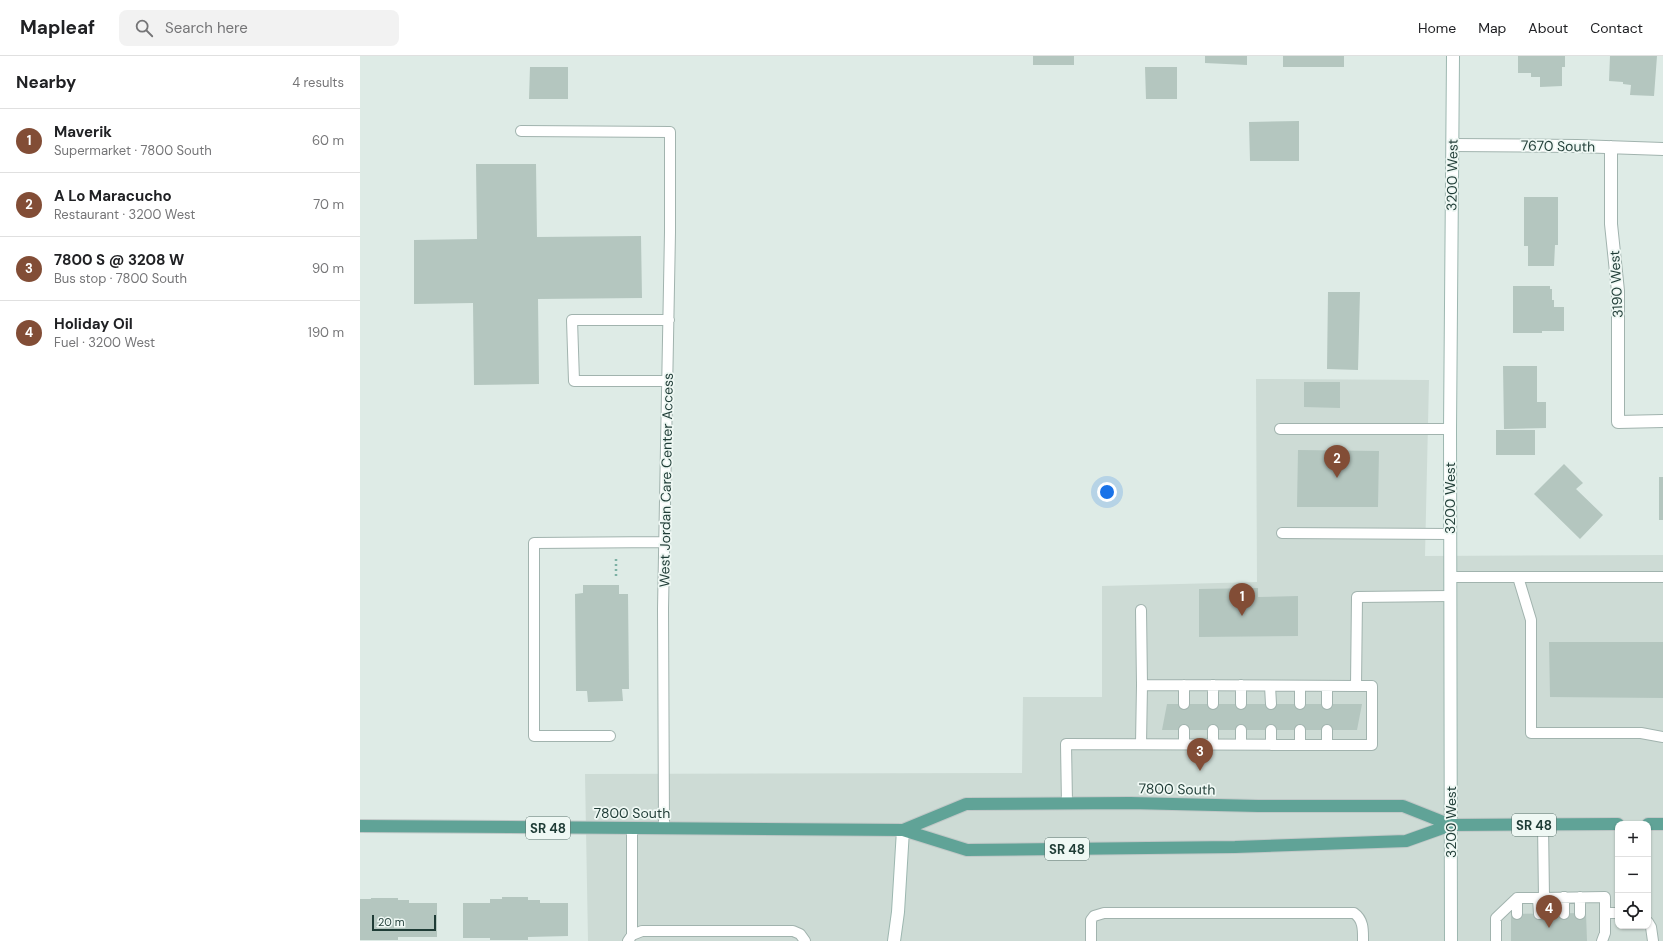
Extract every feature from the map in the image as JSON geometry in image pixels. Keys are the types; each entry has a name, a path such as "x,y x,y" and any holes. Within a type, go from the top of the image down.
{"main road":[{"name":"7800 South","path":"903,830 966,804 1067,803 1403,806 1451,825"},
{"name":"7800 South","path":"360,826 903,830 967,850 1235,847 1406,841 1451,825 1615,824"},
{"path":"1651,824 1663,824"}],"street":[{"name":"3200 West","path":"1451,941 1450,429 1453,56"},
{"name":"7670 South","path":"1453,145 1663,149"},
{"name":"3190 West","path":"1611,147 1611,224 1618,291 1618,422 1663,422"},
{"path":"894,941 898,912 903,830"}],"lane":[{"name":"West Jordan Care Center Access","path":"521,131 670,132 669,320 663,609 664,828"},
{"path":"668,380 574,380 572,320 669,320"},
{"path":"1280,429 1450,429"},
{"path":"1282,533 1450,534"},
{"path":"610,736 534,736 534,543 664,542"},
{"path":"1450,577 1663,577"},
{"path":"1518,577 1531,620 1531,733 1641,733 1663,737"},
{"path":"1356,686 1357,597 1450,596"},
{"path":"1141,610 1141,744"},
{"path":"1067,803 1066,744 1372,745 1372,686 1142,685"},
{"path":"1184,685 1184,704"},
{"path":"1213,685 1213,704"},
{"path":"1242,685 1242,704"},
{"path":"1270,686 1271,704"},
{"path":"1300,686 1300,704"},
{"path":"1327,686 1327,704"},
{"path":"1184,730 1184,744"},
{"path":"1213,730 1213,744"},
{"path":"1242,730 1242,744"},
{"path":"1271,730 1271,745"},
{"path":"1300,730 1300,745"},
{"path":"1327,730 1327,745"},
{"path":"1539,914 1541,898 1543,825"},
{"path":"630,938 632,828"},
{"path":"1564,897 1564,914"},
{"path":"1580,897 1580,914"},
{"path":"1496,941 1496,918 1517,898 1605,897 1605,938"},
{"path":"1517,898 1517,914"},
{"path":"1091,941 1091,920 1094,916 1104,913 1354,914 1358,916 1363,926 1363,941"},
{"path":"1605,913 1615,913"},
{"path":"1651,927 1653,941"},
{"path":"630,938 642,931 793,931 800,934 805,941"}],"shaded area":[{"path":"1256,379 1429,380 1425,556 1663,555 1663,941 588,941 585,774 1022,773 1023,697 1102,697 1102,586 1257,582"}],"building":[{"path":"1033,56 1074,56 1074,65 1033,65"},
{"path":"1205,56 1247,56 1247,65 1205,63"},
{"path":"1283,56 1344,56 1344,67 1283,67"},
{"path":"1518,56 1565,56 1565,67 1562,67 1562,86 1540,87 1540,77 1531,77 1531,73 1518,73"},
{"path":"1610,56 1657,56 1654,96 1630,95 1631,85 1623,84 1623,82 1609,81"},
{"path":"530,67 568,67 568,99 529,99"},
{"path":"1145,67 1177,67 1177,99 1146,99"},
{"path":"1299,121 1299,161 1250,161 1249,122"},
{"path":"476,164 536,164 537,237 641,236 642,298 538,299 539,384 474,385 473,303 414,304 414,240 477,239"},
{"path":"1524,197 1558,197 1558,245 1555,245 1554,266 1528,266 1528,246 1524,246"},
{"path":"1513,286 1550,286 1550,289 1552,289 1552,300 1554,300 1554,307 1564,307 1564,331 1513,333"},
{"path":"1328,292 1360,292 1358,370 1327,369"},
{"path":"1503,366 1537,366 1537,402 1546,402 1546,428 1504,429"},
{"path":"1304,382 1340,382 1340,408 1304,407"},
{"path":"1496,430 1535,430 1535,455 1496,455"},
{"path":"1298,450 1379,451 1378,507 1297,507"},
{"path":"1564,464 1583,483 1576,489 1603,515 1580,539 1534,494"},
{"path":"1659,477 1663,477 1663,520 1659,520"},
{"path":"583,585 619,585 619,594 628,594 629,689 622,689 623,701 588,702 587,691 576,691 575,594 583,593"},
{"path":"1258,588 1258,597 1298,596 1298,636 1199,637 1199,589"},
{"path":"1549,642 1663,642 1663,698 1550,697"},
{"path":"1167,704 1362,704 1357,730 1162,730"},
{"path":"502,897 528,897 528,900 540,900 540,903 568,903 568,936 528,937 528,940 463,938 463,903 490,903 490,899 502,899"},
{"path":"398,898 398,900 409,900 409,903 437,903 437,937 398,937 398,940 360,940 360,899"},
{"path":"1586,913 1587,941 1511,941 1511,914"}],"place":[{"name":"A Lo Maracucho","path":"1337,478"},
{"name":"Maverik","path":"1242,616"},
{"name":"7800 S @ 3208 W","path":"1200,771"},
{"name":"Holiday Oil","path":"1549,928"}]}
